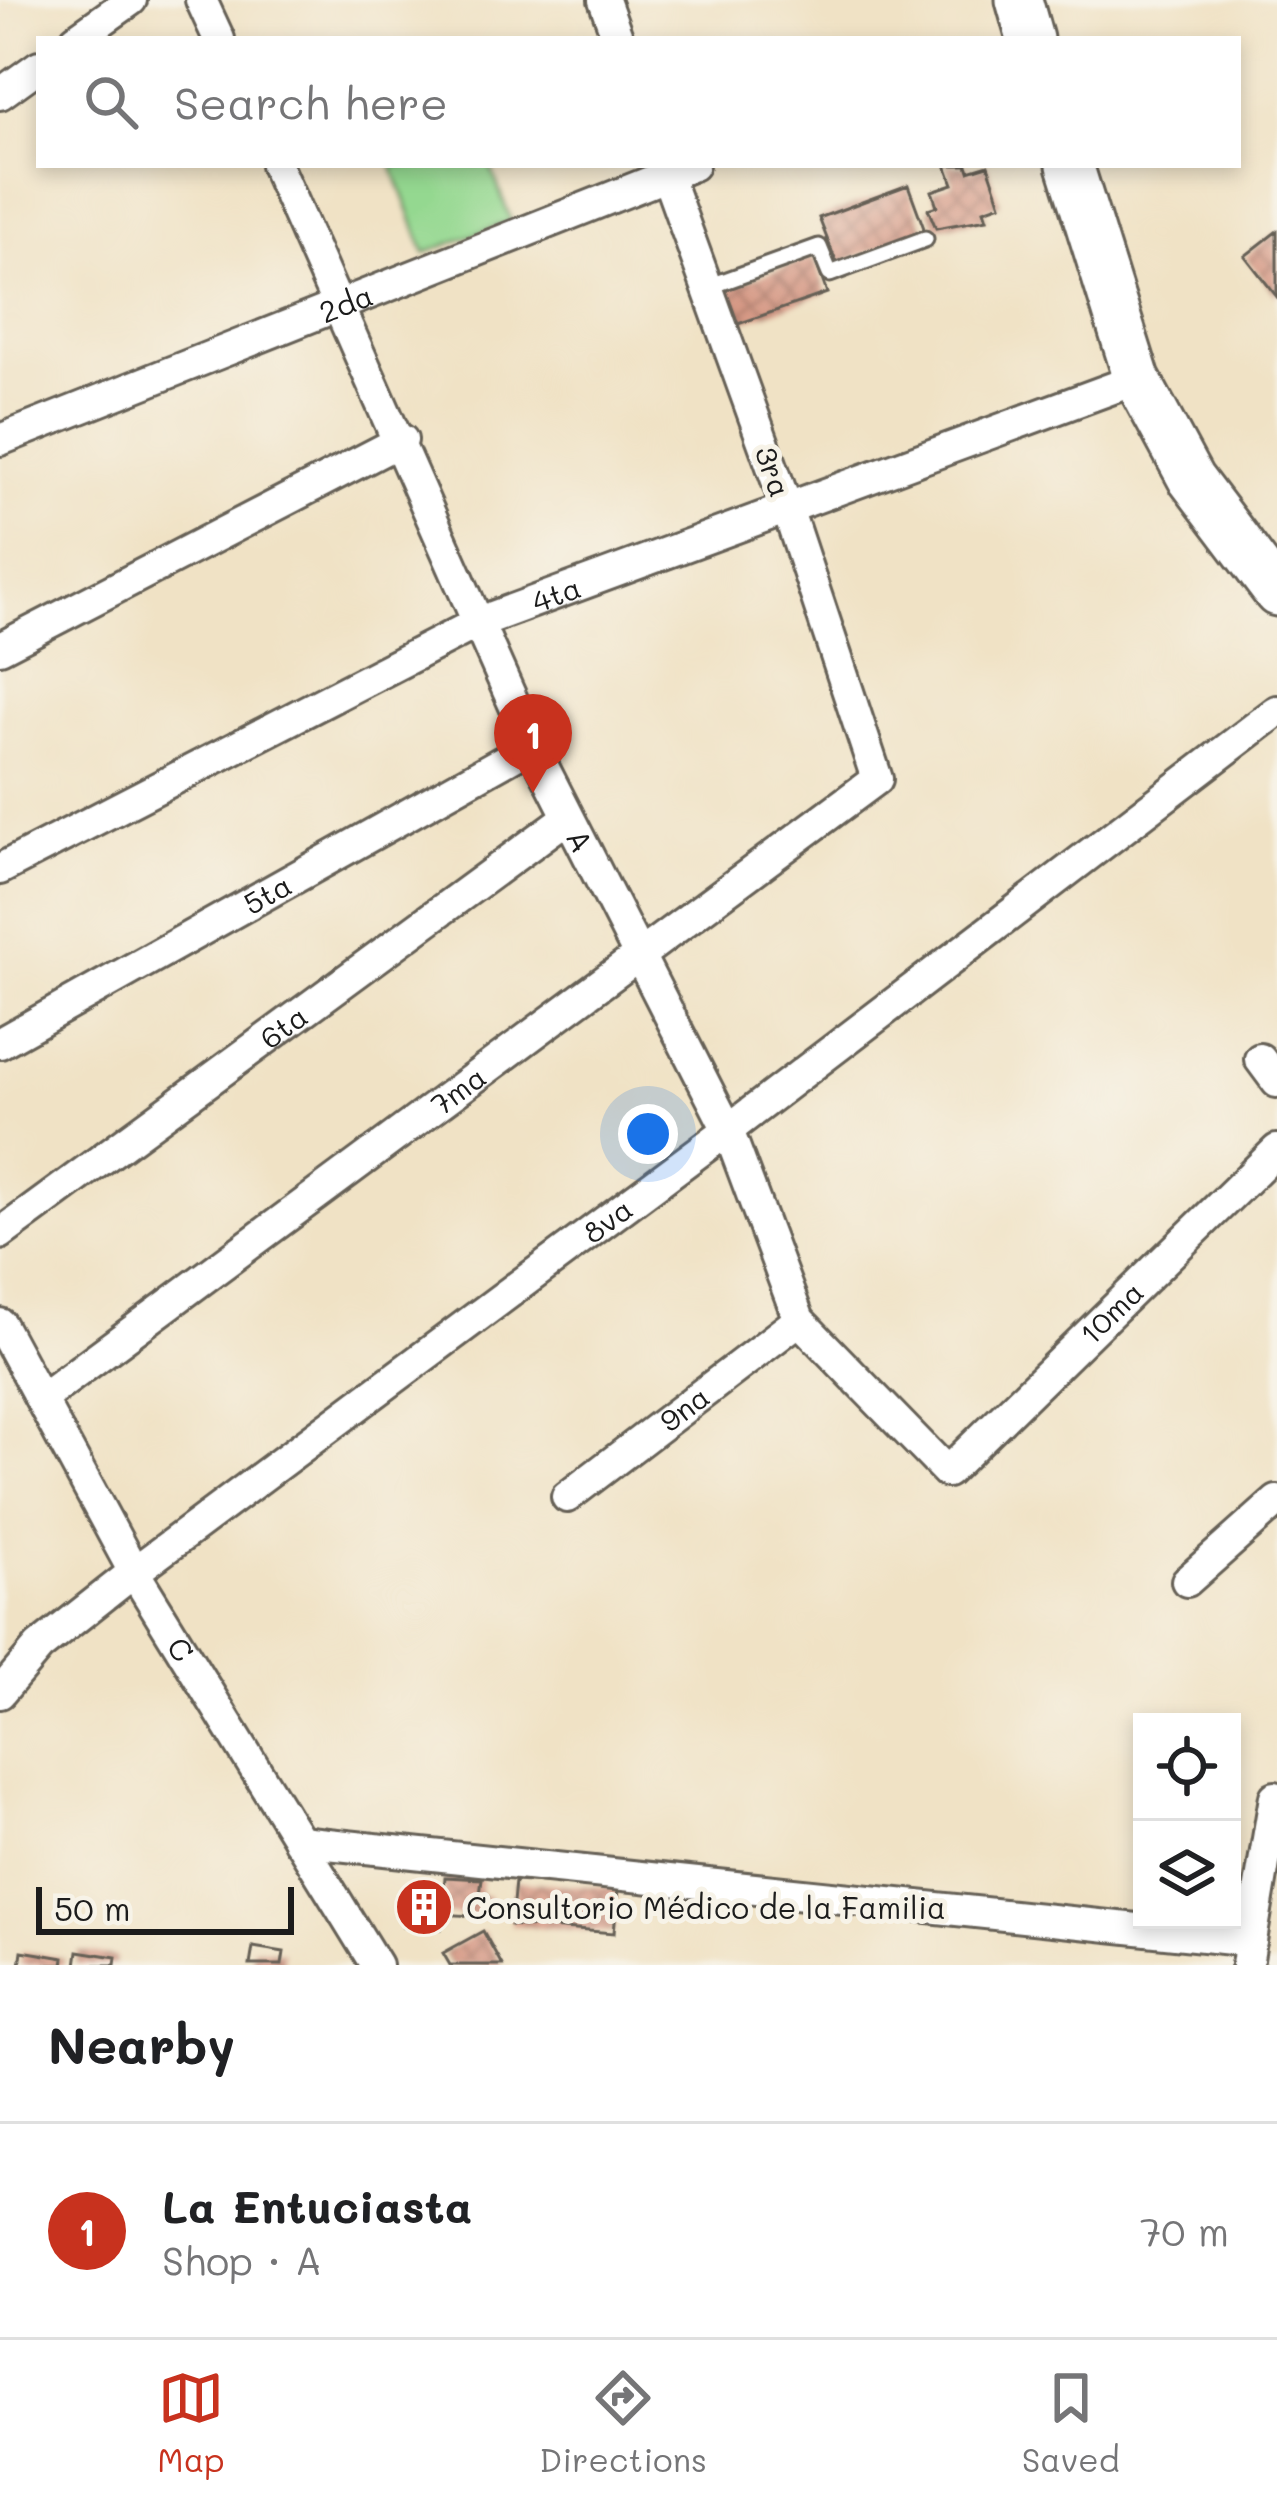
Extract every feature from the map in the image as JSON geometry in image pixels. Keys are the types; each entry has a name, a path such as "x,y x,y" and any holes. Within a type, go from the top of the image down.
{"main road":[{"path":"1019,0 1028,36"},
{"path":"1071,168 1138,379 1191,479 1277,593"}],"street":[{"path":"80,36 131,0"},
{"path":"201,0 218,36"},
{"path":"604,0 617,36"},
{"path":"0,94 36,68"},
{"name":"A","path":"277,168 566,818 728,1130 799,1320 947,1472"},
{"name":"2da","path":"0,440 675,168"},
{"name":"3ra","path":"675,168 707,287 877,779"},
{"name":"4ta","path":"0,869 478,622 1138,379"},
{"path":"0,648 402,440"},
{"name":"8va","path":"0,1693 39,1647 134,1572 728,1130 1277,711"},
{"name":"5ta","path":"0,1043 532,745"},
{"name":"7ma","path":"41,1399 877,779"},
{"name":"6ta","path":"0,1234 566,818"},
{"name":"10ma","path":"947,1472 1277,1150"},
{"name":"9na","path":"567,1497 799,1320"},
{"name":"C","path":"0,1324 134,1572 376,1965"},
{"path":"1187,1580 1277,1502"},
{"path":"299,1841 1249,1953 1275,1797"}],"lane":[{"path":"707,287 818,247 830,274 925,239"}],"green space":[{"path":"393,168 491,168 511,221 425,253"}],"building":[{"path":"947,168 989,168 1001,204 984,210 987,219 936,228 928,209 937,206 932,191 953,184"},
{"path":"908,185 925,231 837,264 819,218"},
{"path":"1277,231 1277,297 1245,256"},
{"path":"814,257 827,293 735,325 722,289"},
{"path":"445,1877 482,1879 480,1895 489,1896 488,1917 442,1914 441,1929 404,1927 406,1898 443,1901"},
{"path":"515,1881 618,1888 614,1933 511,1925"},
{"path":"483,1931 502,1965 450,1965 443,1953"},
{"path":"253,1947 284,1952 282,1965 250,1965"},
{"path":"22,1951 64,1958 63,1965 20,1965"},
{"path":"78,1951 116,1957 115,1965 76,1965"}],"place":[{"name":"La Entuciasta","path":"533,793"},
{"name":"Consultorio Médico de la Familia","path":"424,1907"}]}
